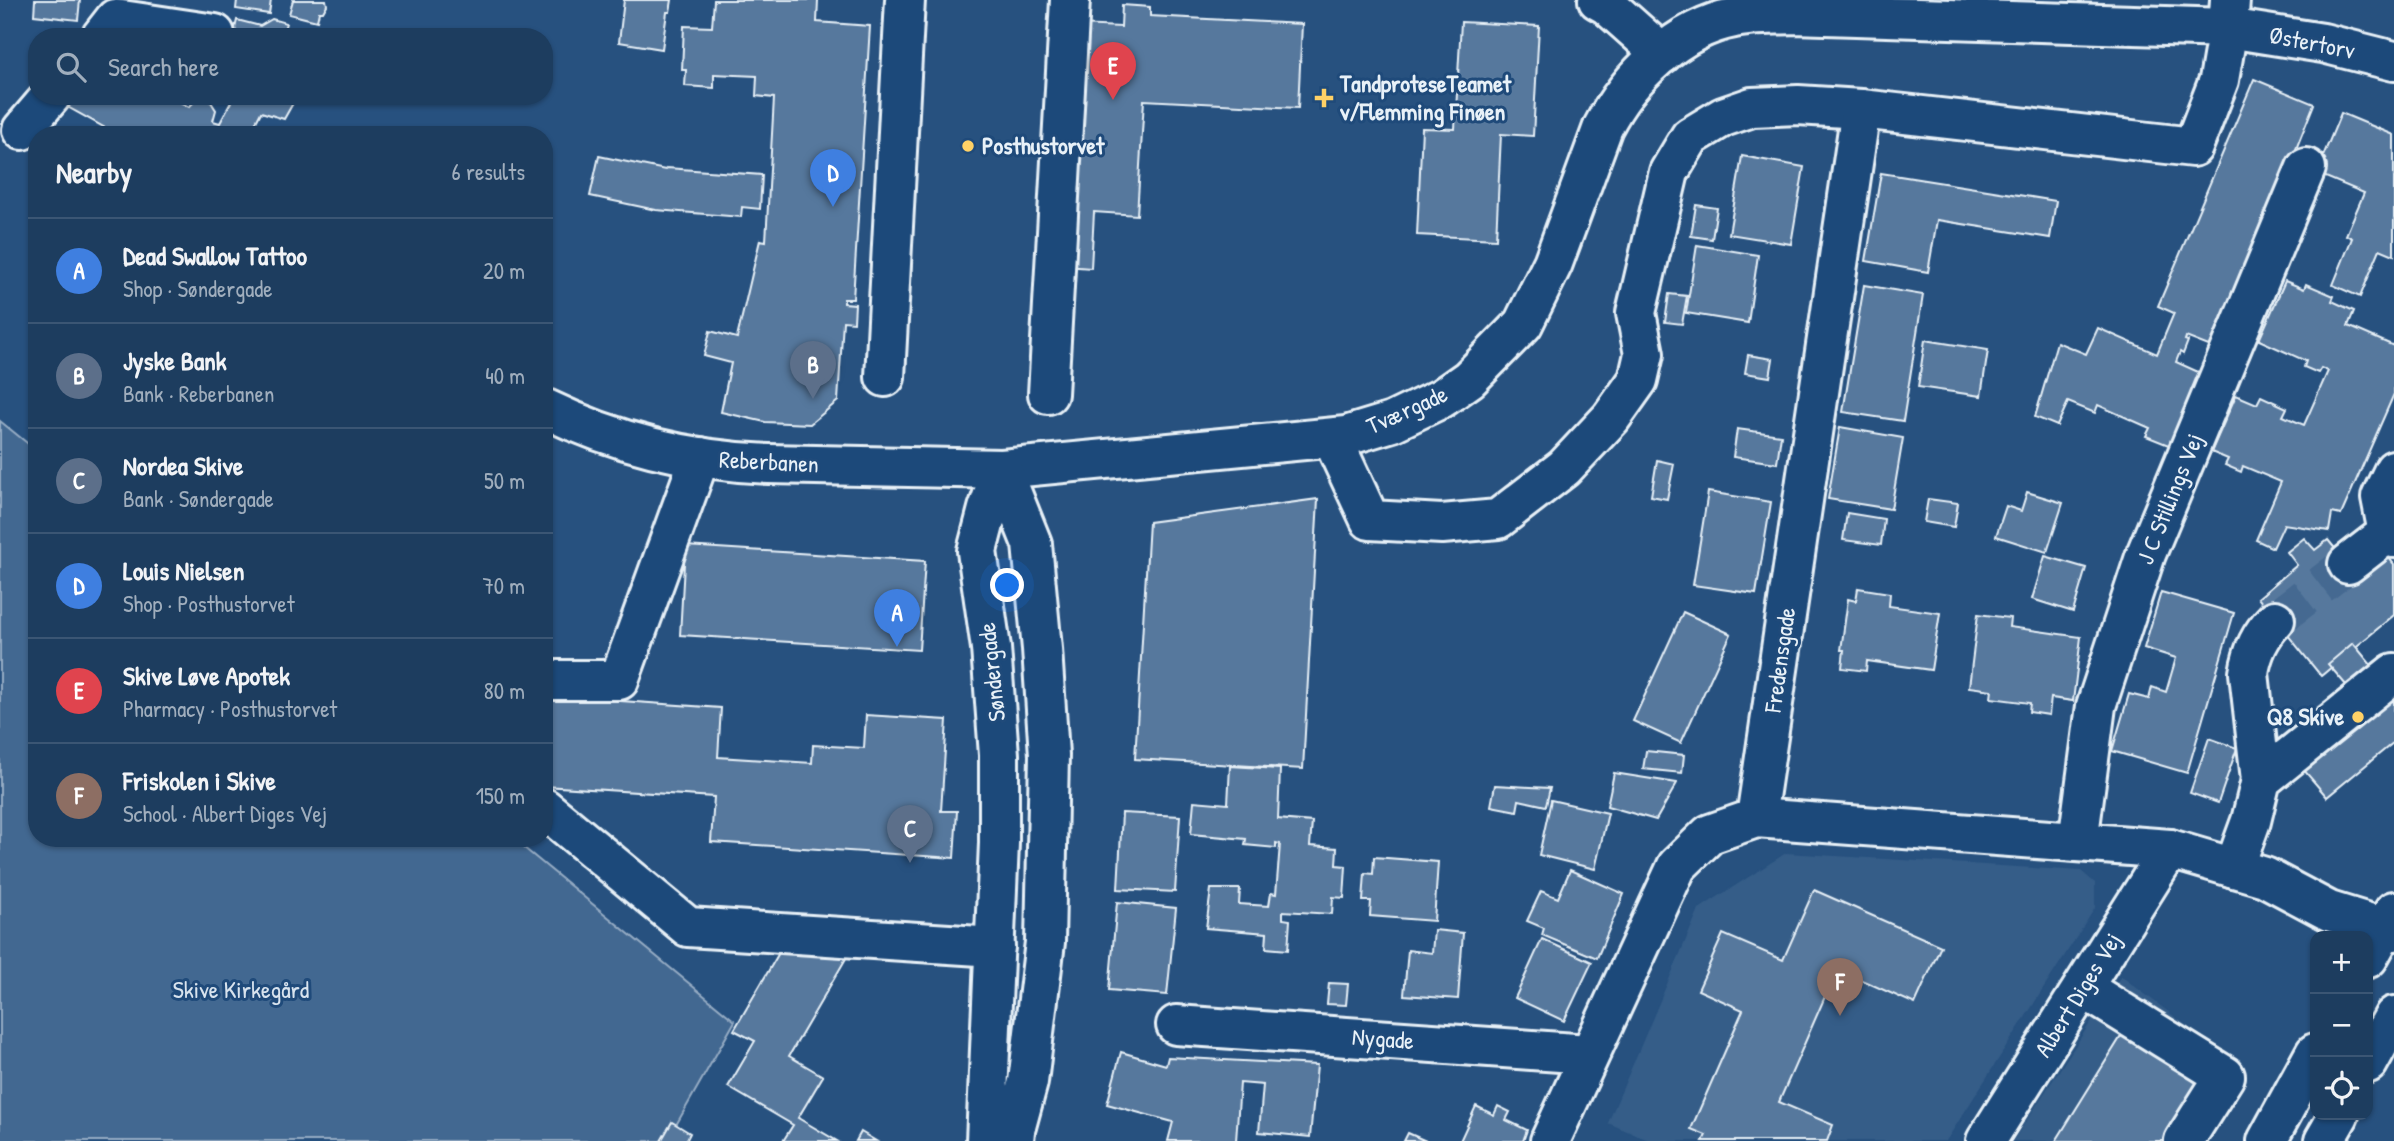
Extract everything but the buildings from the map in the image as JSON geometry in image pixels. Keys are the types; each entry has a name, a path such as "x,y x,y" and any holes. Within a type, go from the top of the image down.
{"street":[{"path":"1048,394 1070,0"},
{"path":"1598,0 1662,54"},
{"path":"885,377 904,7"},
{"path":"1332,438 1370,520 1442,524 1498,519 1564,468 1611,418 1638,380 1644,354 1636,313 1669,172 1690,137 1723,117 1752,107 1797,105 1861,109 2193,147 2219,80 2229,14"},
{"name":"Østertorv","path":"1662,54 1713,23 1763,15 2229,14 2323,43 2394,61"},
{"path":"108,28 115,19 175,28"},
{"name":"Tværgade","path":"1002,469 1346,436 1392,422 1442,398 1469,379 1523,324 1545,282 1603,127 1613,108 1662,54"},
{"path":"19,129 42,105"},
{"name":"Fredensgade","path":"1756,818 1861,109"},
{"name":"J C Stillings Vej","path":"2078,842 2096,706 2146,554 2306,168"},
{"name":"Reberbanen","path":"553,414 603,433 735,463 1002,469"},
{"path":"553,680 619,680 700,457"},
{"name":"Søndergade","path":"986,1141 999,843 999,755 991,648 977,551 1002,469"},
{"name":"Søndergade","path":"1002,469 1031,544 1049,755 1045,942 1028,1082 1014,1141"},
{"path":"2348,564 2391,536 2381,497 2394,470"},
{"path":"2234,868 2251,821 2261,780 2250,696 2251,658 2261,637 2275,620"},
{"path":"2261,780 2394,673"},
{"path":"553,815 688,927 995,947"},
{"path":"1550,1141 1677,866 1710,834 1756,818 2170,849 2264,877 2329,911 2385,932"},
{"name":"Albert Diges Vej","path":"1986,1141 2170,849"},
{"path":"2083,988 2225,1076 2184,1141"},
{"path":"2371,1057 2394,1016"},
{"name":"Nygade","path":"1176,1025 1589,1054"},
{"path":"2267,1141 2313,1057"},
{"path":"2324,1141 2336,1120"}],"shaded area":[{"path":"1786,853 2081,871 2095,883 2095,908 1946,1141 1651,1141 1608,1123 1699,909"},
{"path":"2121,976 2245,1070 2200,1141 2013,1141"}],"green space":[{"name":"Skive Kirkegård","path":"0,421 28,444 28,847 523,847 735,1021 667,1141 0,1141"}],"tunnel":[{"path":"2275,620 2348,564"}],"place":[{"name":"TandproteseTeamet v/Flemming Finøen","path":"1324,98"},
{"name":"Skive Løve Apotek","path":"1113,100"},
{"name":"Posthustorvet","path":"968,146"},
{"name":"Louis Nielsen","path":"833,207"},
{"name":"Jyske Bank","path":"813,399"},
{"name":"Dead Swallow Tattoo","path":"897,647"},
{"name":"Q8 Skive","path":"2358,717"},
{"name":"Nordea Skive","path":"910,863"},
{"name":"Friskolen i Skive","path":"1840,1016"}]}
